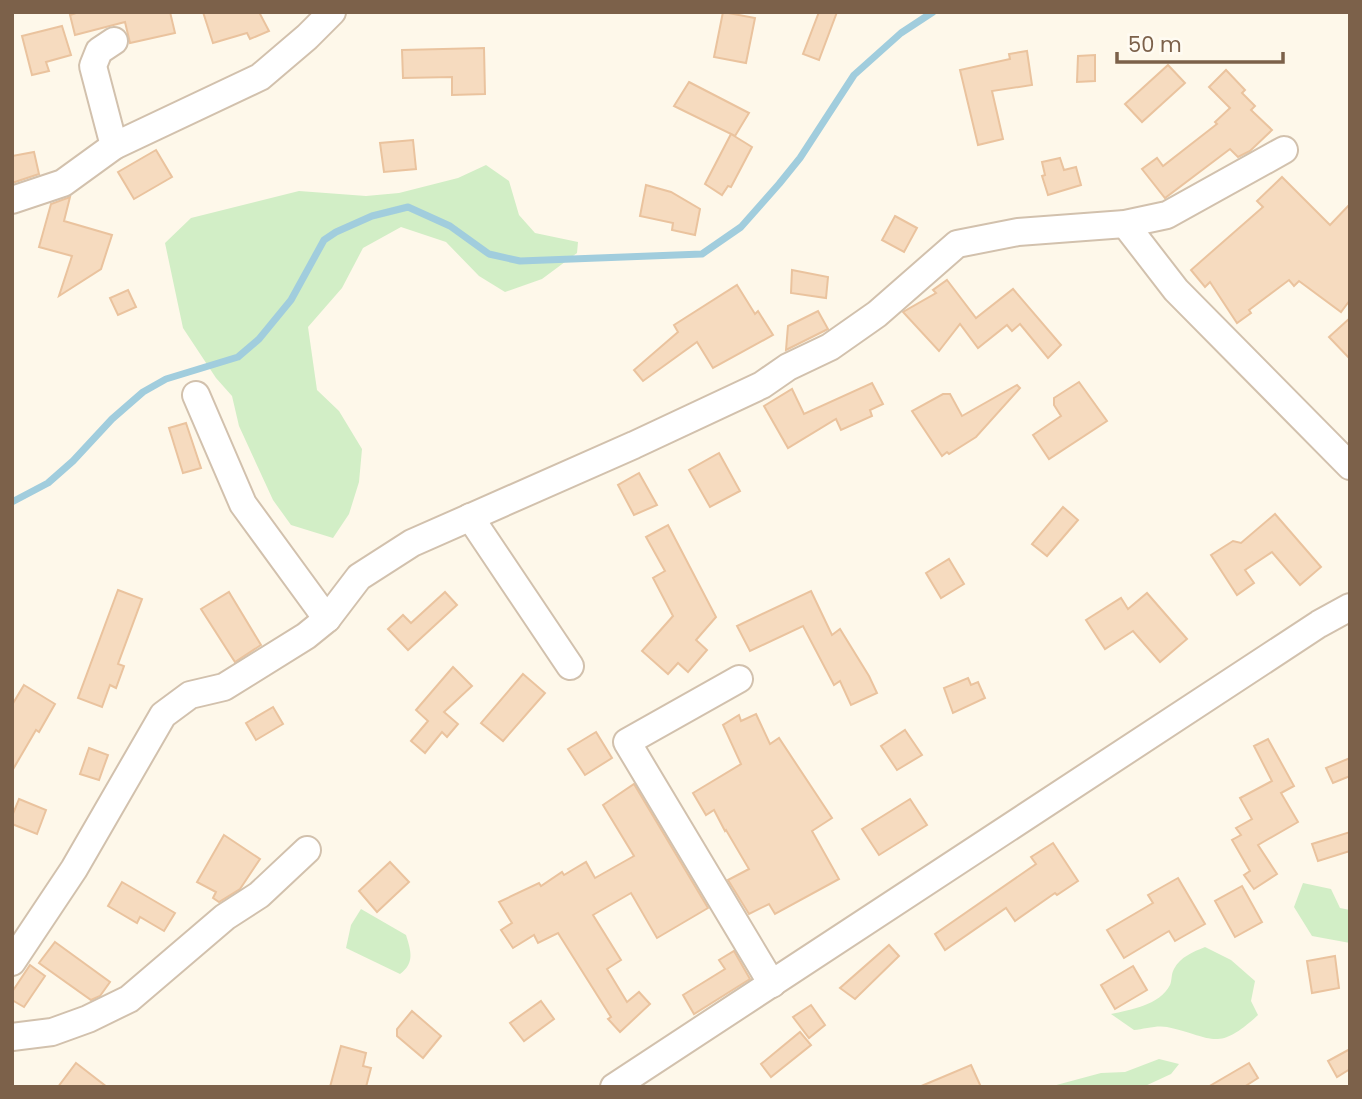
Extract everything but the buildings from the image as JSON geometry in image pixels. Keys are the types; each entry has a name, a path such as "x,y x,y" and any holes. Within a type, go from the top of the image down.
{"street":[{"path":"12,200 63,183 114,146 260,77 332,12"},
{"path":"114,41 99,51 93,66 114,146"},
{"path":"12,962 74,869 163,715 190,695 224,687 306,636 327,618 359,577 412,543 749,391 788,367 830,347 877,314 957,244 1018,232 1125,224 1167,215 1284,150"},
{"path":"1125,224 1175,290 1350,466"},
{"path":"196,395 243,504 327,618"},
{"path":"470,517 570,666"},
{"path":"614,1087 1319,624 1350,607"},
{"path":"739,680 627,742 772,984"},
{"path":"12,1037 52,1032 129,999 225,917 259,895 307,850"}],"green space":[{"path":"486,165 509,181 519,215 535,233 578,242 577,253 542,279 505,292 479,276 446,242 401,227 363,248 342,288 308,327 317,390 339,411 362,449 359,482 349,514 333,538 291,525 273,500 239,426 232,396 216,378 183,328 165,243 191,218 299,191 366,196 399,193 458,178"},
{"path":"1303,883 1331,889 1340,908 1350,910 1350,943 1312,936 1294,907"},
{"path":"361,909 406,935 410,961 400,974 346,948 351,925"},
{"path":"1205,947 1231,960 1255,981 1251,1001 1258,1015 1244,1027 1223,1038 1214,1039 1163,1027 1134,1030 1111,1014 1152,1002 1170,985 1173,971 1180,961"},
{"path":"1159,1059 1179,1064 1171,1074 1143,1087 1049,1087 1101,1073 1125,1072"}],"waterway":[{"path":"12,502 48,483 143,392 166,379 238,357 259,339 291,300 324,240 372,216 408,207 450,226 489,254 520,261 702,254 741,227 779,184 800,158 854,75 901,33 933,12"}]}
